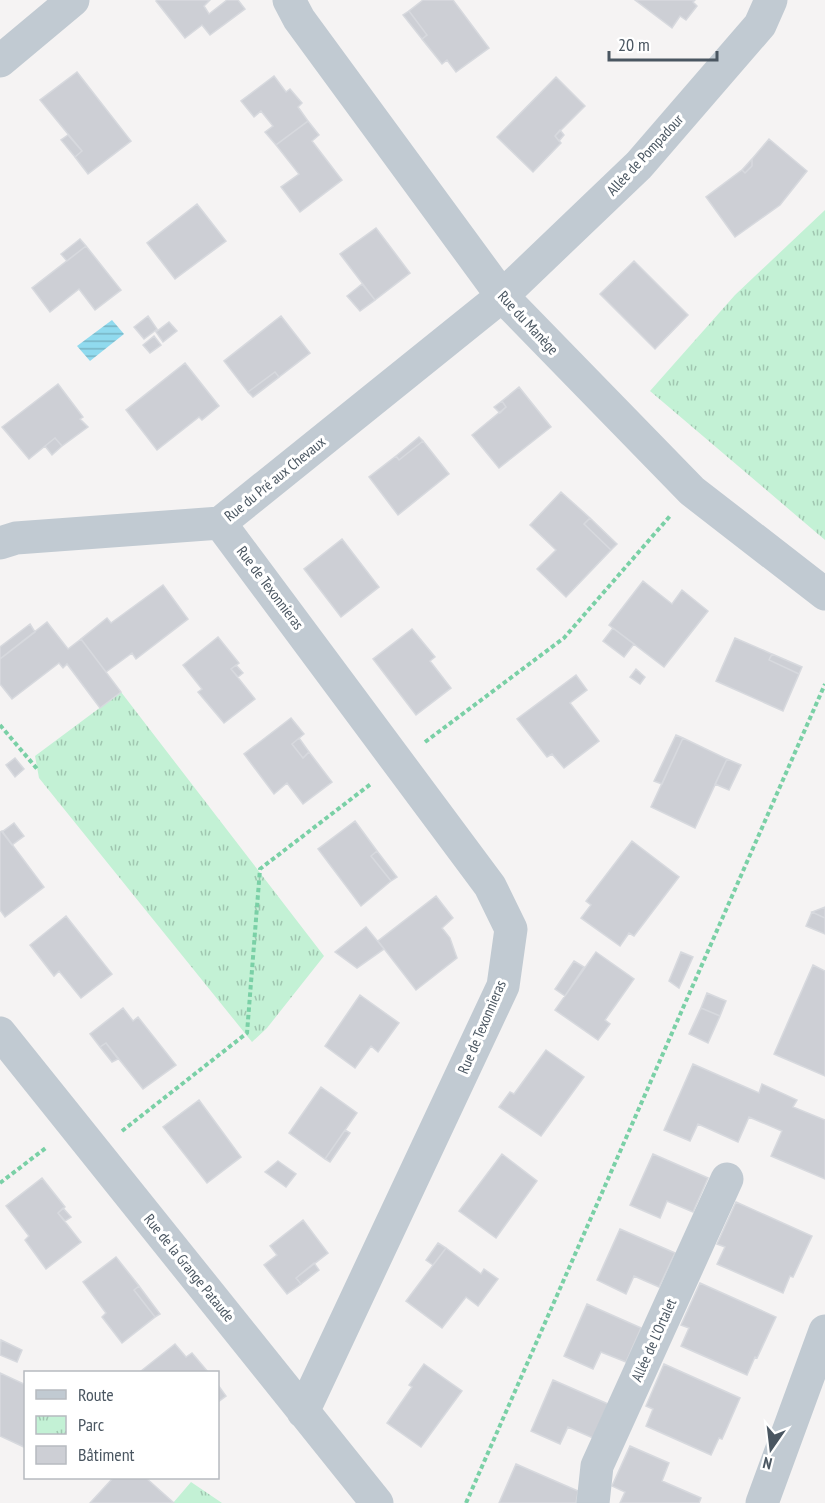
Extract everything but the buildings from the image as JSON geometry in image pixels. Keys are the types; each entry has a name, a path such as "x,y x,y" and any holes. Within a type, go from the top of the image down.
{"street":[{"path":"0,61 73,0"},
{"name":"Rue du Manège","path":"289,0 299,19 502,296 692,491 825,594"},
{"name":"Allée de Pompadour","path":"502,296 639,165 760,25 771,0"},
{"name":"Rue du Pré aux Chevaux","path":"0,543 16,538 220,523 502,296"},
{"name":"Rue de Texonnieras","path":"220,523 490,886 511,929 503,986 303,1412"},
{"name":"Rue de la Grange Pataude","path":"0,1033 377,1503"},
{"name":"Allée de L'Ortalet","path":"593,1503 597,1466 727,1179"},
{"path":"762,1503 825,1331"}],"path":[{"path":"96,1151 247,1033 260,869 564,638 692,491"},
{"path":"466,1503 825,684"},
{"path":"0,725 38,770"},
{"path":"0,1183 73,1126"}],"green space":[{"path":"825,210 825,540 650,391 735,295"},
{"path":"121,692 324,956 267,1028 252,1042 39,778 35,756"},
{"path":"191,1482 222,1503 173,1503"}],"water":[{"path":"112,320 124,334 90,361 77,346"}]}
